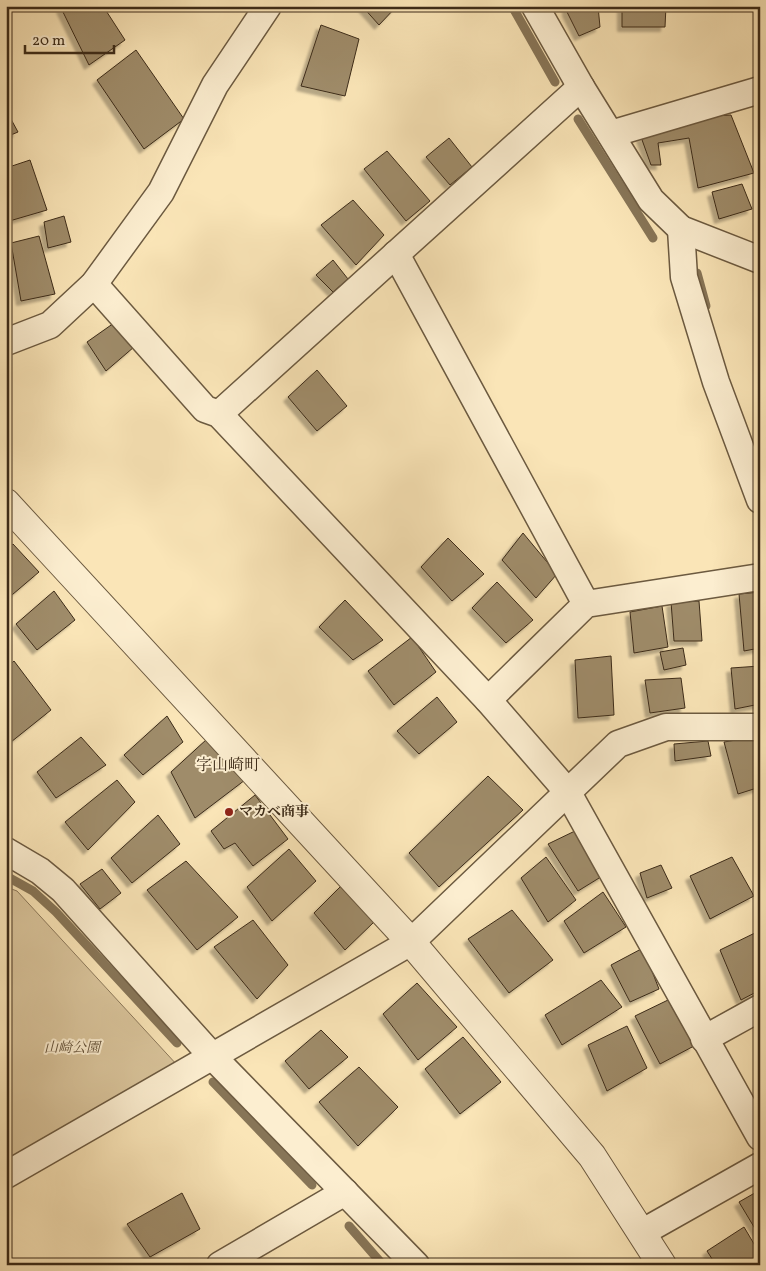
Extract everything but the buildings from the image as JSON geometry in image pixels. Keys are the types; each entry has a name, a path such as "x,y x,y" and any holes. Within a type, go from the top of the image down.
{"street":[{"path":"6,342 50,325 94,284 161,192 215,85 268,6"},
{"path":"535,6 581,87 651,200 681,229 760,260"},
{"path":"219,414 581,87"},
{"path":"611,134 760,90"},
{"path":"681,229 684,277 716,382 760,500"},
{"path":"396,254 586,604"},
{"path":"94,284 205,409 219,414 488,700 567,791 760,1137"},
{"path":"6,503 411,942 581,1142 643,1232 662,1265"},
{"path":"488,700 586,604 760,576"},
{"path":"6,1175 411,942 618,744 666,727 760,727"},
{"path":"6,851 40,871 63,890 212,1056 416,1265"},
{"path":"704,1039 760,1008"},
{"path":"643,1232 760,1166"},
{"path":"220,1265 345,1192"}],"green space":[{"name":"山崎公園","path":"6,887 17,891 178,1066 13,1160 6,1159"}],"waterway":[{"path":"512,6 555,82"},
{"path":"578,119 653,238"},
{"path":"697,273 706,306"},
{"path":"6,876 33,891 56,912 177,1043"},
{"path":"213,1082 312,1185"},
{"path":"349,1226 383,1265"}],"place":[{"name":"マカベ商事","path":"229,812"}],"district":[{"name":"字山崎町","path":"228,766"}]}
